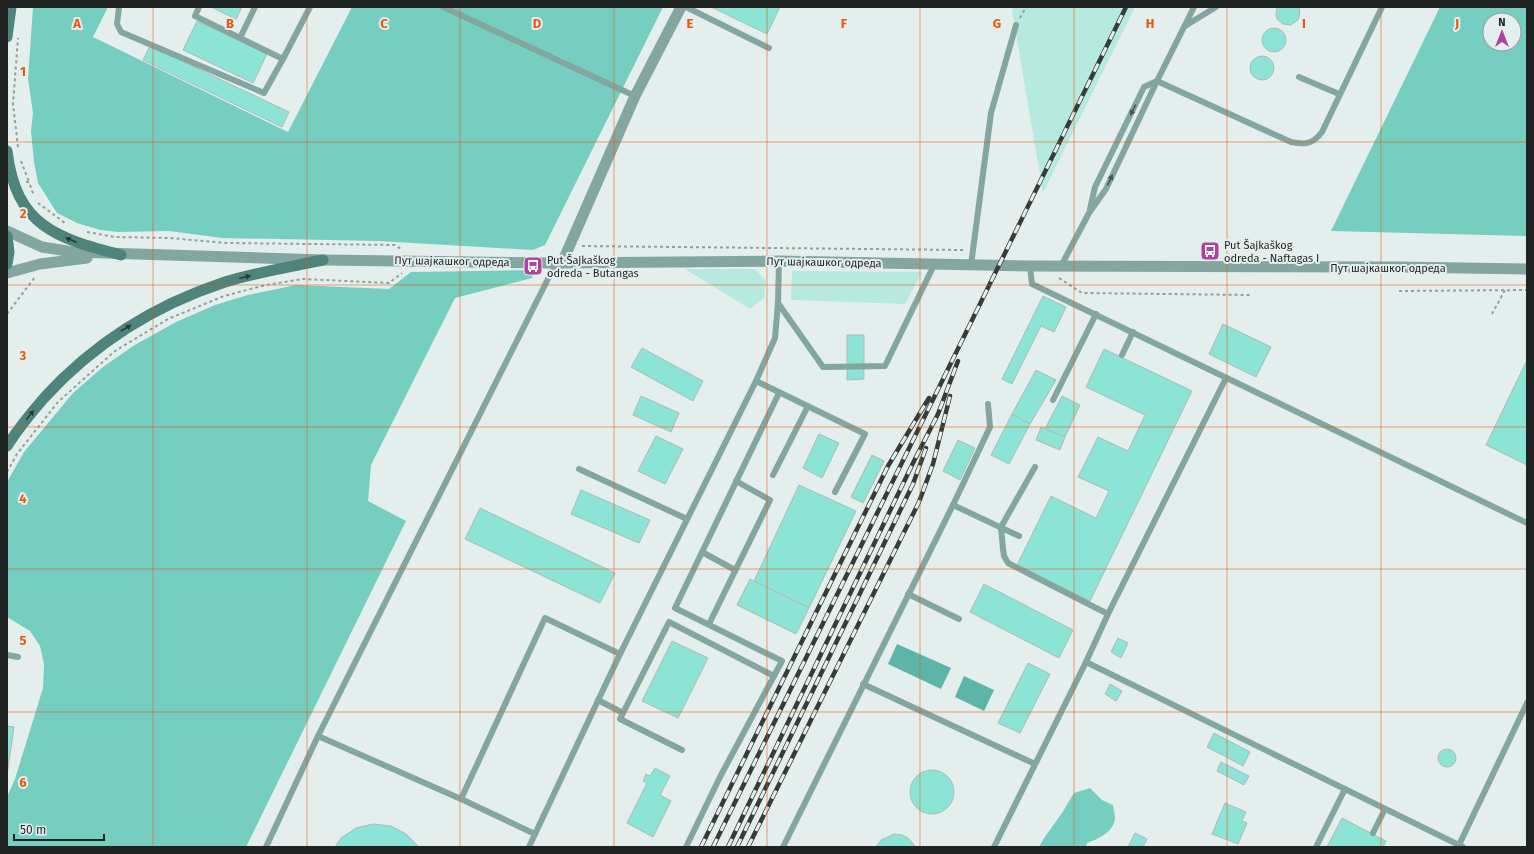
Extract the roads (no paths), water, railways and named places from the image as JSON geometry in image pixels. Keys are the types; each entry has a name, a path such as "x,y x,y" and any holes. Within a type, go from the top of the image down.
{"main road":[{"path":"7,34 11,7"},
{"path":"7,151 13,182 29,212 48,229 81,245 121,255"},
{"path":"7,236 9,252 7,264"},
{"path":"7,446 32,412 59,382 83,360 116,334 148,314 183,297 227,281 323,260"}],"street":[{"path":"559,263 569,245 635,96 681,7"},
{"name":"Пут шајкашког одреда","path":"7,231 42,247 51,249 121,255 323,260 419,260 559,263 779,262 1030,266 1399,267 1527,269"},
{"name":"Пут шајкашког одреда","path":"7,273 40,264 121,255"}],"lane":[{"path":"119,7 117,24 121,32 264,93 284,59 310,7"},
{"path":"199,7 195,16 284,59"},
{"path":"240,38 255,7"},
{"path":"444,7 635,96"},
{"path":"686,7 769,48"},
{"path":"1061,266 1089,212 1106,189 1194,7"},
{"path":"1185,26 1216,7"},
{"path":"1157,81 1291,142 1301,144 1311,142 1317,139 1322,132 1382,7"},
{"path":"971,265 990,113 1016,25"},
{"path":"1299,77 1339,94"},
{"path":"1089,212 1095,187 1144,88 1157,81"},
{"path":"529,847 620,654 756,381 775,338 779,262"},
{"path":"266,847 318,736 559,263"},
{"path":"778,303 823,367 885,366 935,264"},
{"path":"1030,266 1032,284 1527,523"},
{"path":"1053,400 1096,314"},
{"path":"1122,355 1133,332"},
{"path":"994,847 1226,378"},
{"path":"756,381 865,434 835,492"},
{"path":"686,847 720,777 782,660 675,608 779,392"},
{"path":"783,847 953,505 990,427 988,404"},
{"path":"773,475 808,406"},
{"path":"1035,467 1002,527 1004,556 1008,563 1108,614"},
{"path":"578,469 687,518"},
{"path":"709,624 770,500 736,481"},
{"path":"953,505 1019,536"},
{"path":"702,552 735,570"},
{"path":"908,594 959,619"},
{"path":"461,800 545,618 620,654"},
{"path":"682,750 620,719 669,622 774,676"},
{"path":"7,655 18,657"},
{"path":"1086,662 1461,846 1527,703"},
{"path":"863,684 1035,764"},
{"path":"598,700 623,713"},
{"path":"318,736 535,834"},
{"path":"1316,847 1345,789"},
{"path":"1373,833 1385,809"}],"railway":[{"path":"713,847 1126,7"},
{"path":"728,847 938,414 958,361"},
{"path":"748,847 919,502 933,464 950,396"},
{"path":"701,847 888,466 929,398"},
{"path":"737,847 913,484 926,448"}],"place":[{"name":"Put Šajkaškog odreda - Naftagas I","path":"1210,251"},
{"name":"Put Šajkaškog odreda - Butangas","path":"533,266"}]}
